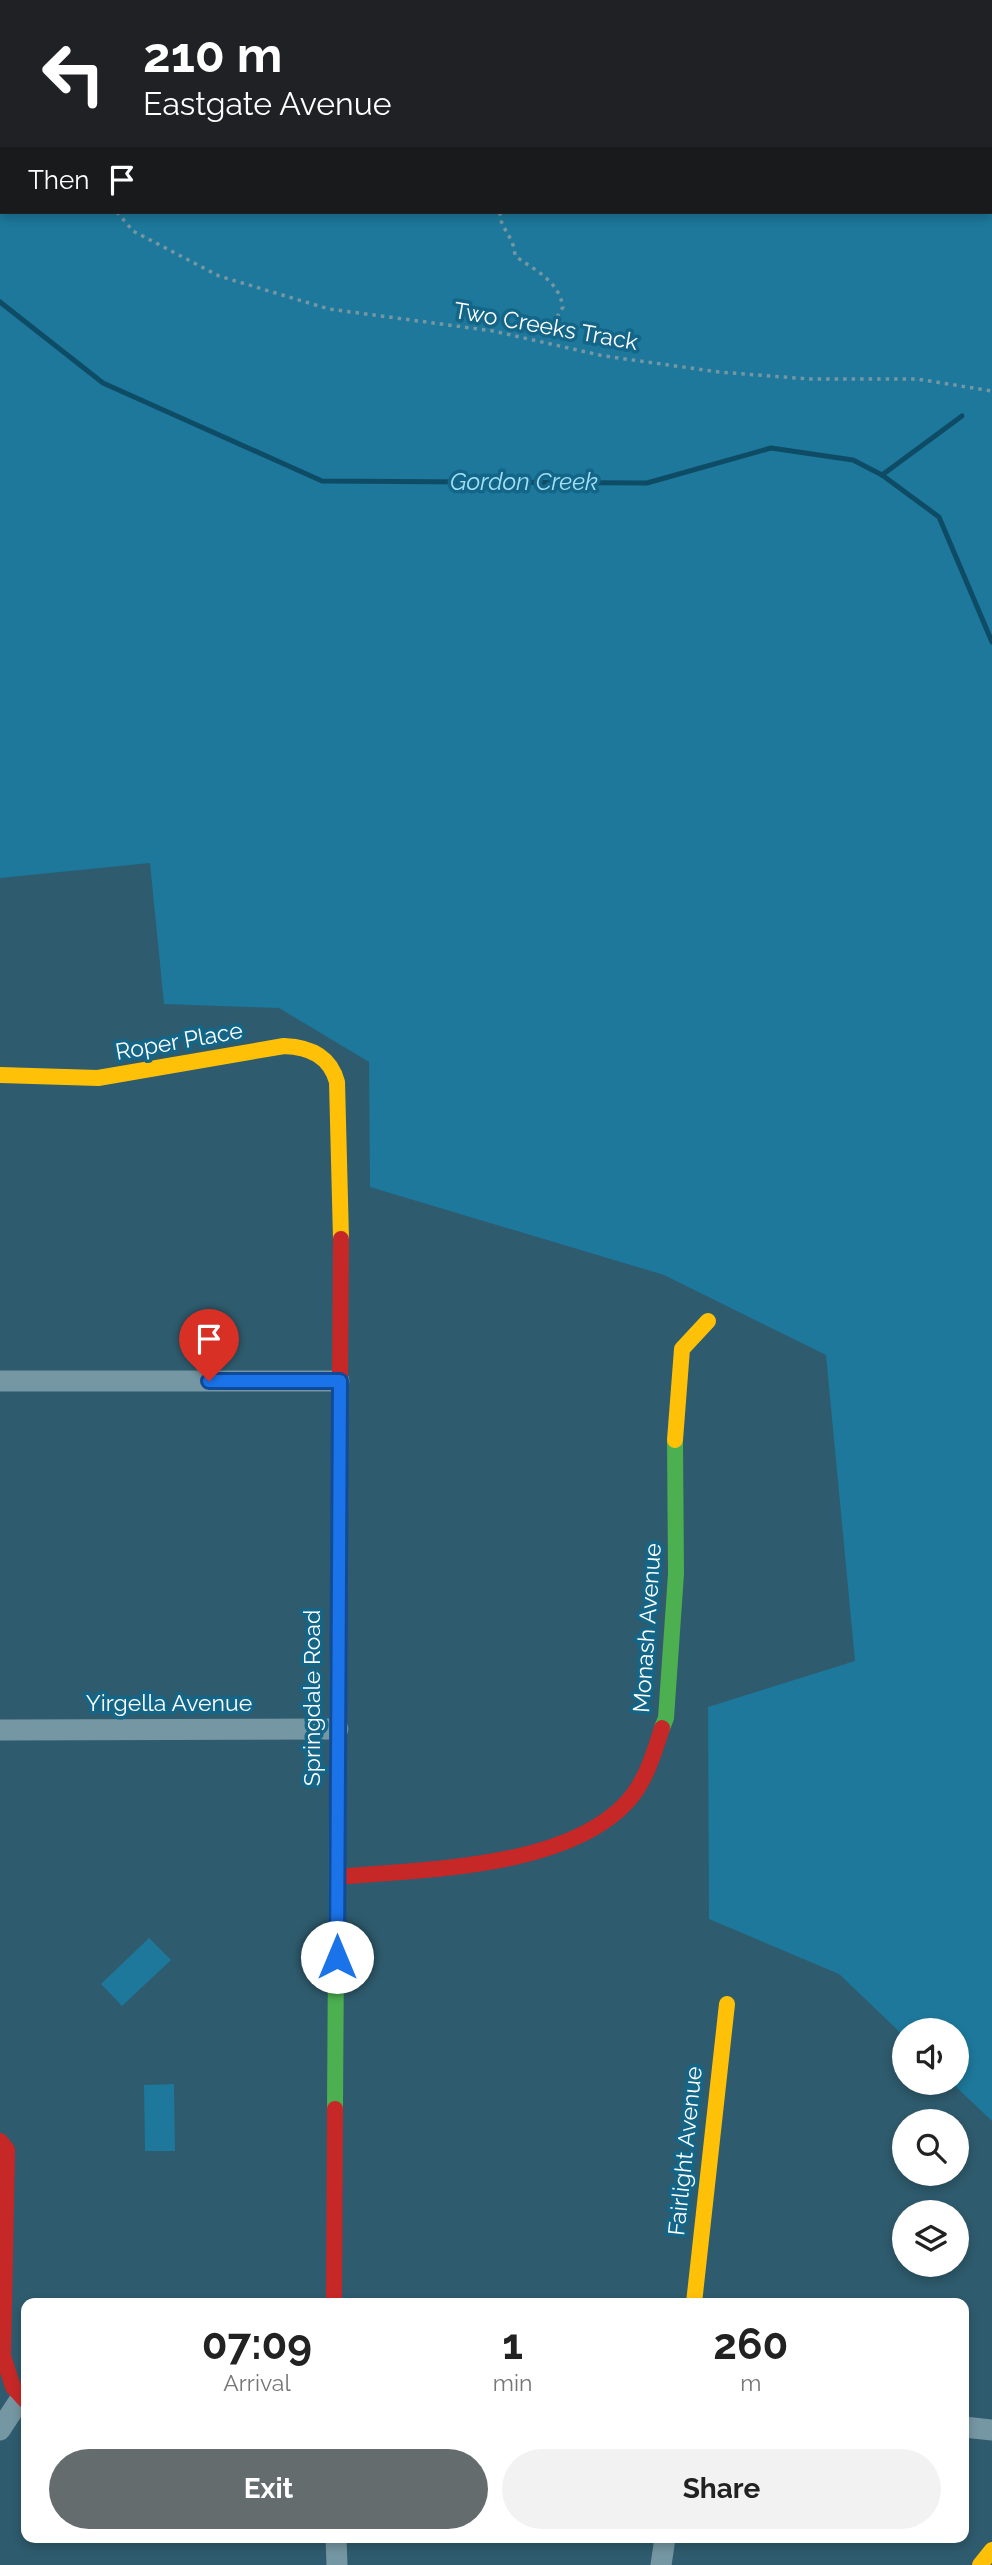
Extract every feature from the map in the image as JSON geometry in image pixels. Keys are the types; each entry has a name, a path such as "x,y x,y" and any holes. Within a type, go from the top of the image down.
{"street":[{"name":"Roper Place","path":"0,1076 98,1078 271,1048 300,1046 315,1051 326,1060 335,1073 338,1094"},
{"name":"Springdale Road","path":"334,2298 340,1381 338,1094"},
{"name":"Monash Avenue","path":"338,1877 470,1864 530,1854 587,1832 628,1801 641,1781 666,1718 676,1574 675,1414 682,1349 708,1321"},
{"path":"0,1381 340,1381"},
{"name":"Yirgella Avenue","path":"0,1730 338,1730"},
{"name":"Fairlight Avenue","path":"695,2298 727,2004"},
{"path":"0,2141 7,2150 3,2356 10,2379 21,2395"},
{"path":"0,2430 21,2403"},
{"path":"969,2428 992,2430"},
{"path":"336,2543 337,2565"},
{"path":"661,2565 664,2543"},
{"path":"980,2565 992,2550"}],"path":[{"name":"Two Creeks Track","path":"119,214 133,231 219,276 329,309 493,331 604,356 719,372 809,379 917,379 992,391"},
{"path":"500,214 500,221 514,240 515,256 542,274 558,289 561,298 563,307 545,329 542,342"}],"shaded area":[{"path":"0,214 992,214 992,2121 965,2095 969,2095 969,2018 892,2018 892,2025 839,1974 709,1919 708,1707 855,1661 826,1355 664,1275 370,1187 369,1062 279,1008 164,1004 150,863 0,878"},
{"path":"149,1938 171,1960 122,2006 101,1984"},
{"path":"174,2084 175,2151 145,2151 144,2085"}],"waterway":[{"name":"Gordon Creek","path":"0,302 103,383 322,481 647,483 771,448 853,460 882,475 939,517 992,642"},
{"path":"882,475 962,416"}],"traffic: fast":[{"path":"662,1728 666,1718 676,1574 675,1440"},
{"path":"335,2109 338,1643"}],"traffic: slow":[{"path":"0,1075 98,1078 284,1046 310,1051 324,1059 337,1082 341,1239"},
{"path":"675,1440 682,1349 708,1321"},
{"path":"695,2298 727,2004"},
{"path":"980,2565 992,2550"}],"traffic: jam":[{"path":"338,1643 341,1239"},
{"path":"338,1877 492,1862 532,1853 569,1840 602,1823 628,1801 645,1776 662,1728"},
{"path":"334,2298 335,2109"},
{"path":"0,2141 7,2150 3,2356 13,2387 21,2396"}],"route":[{"path":"209,1381 340,1381 337,1957"}]}
